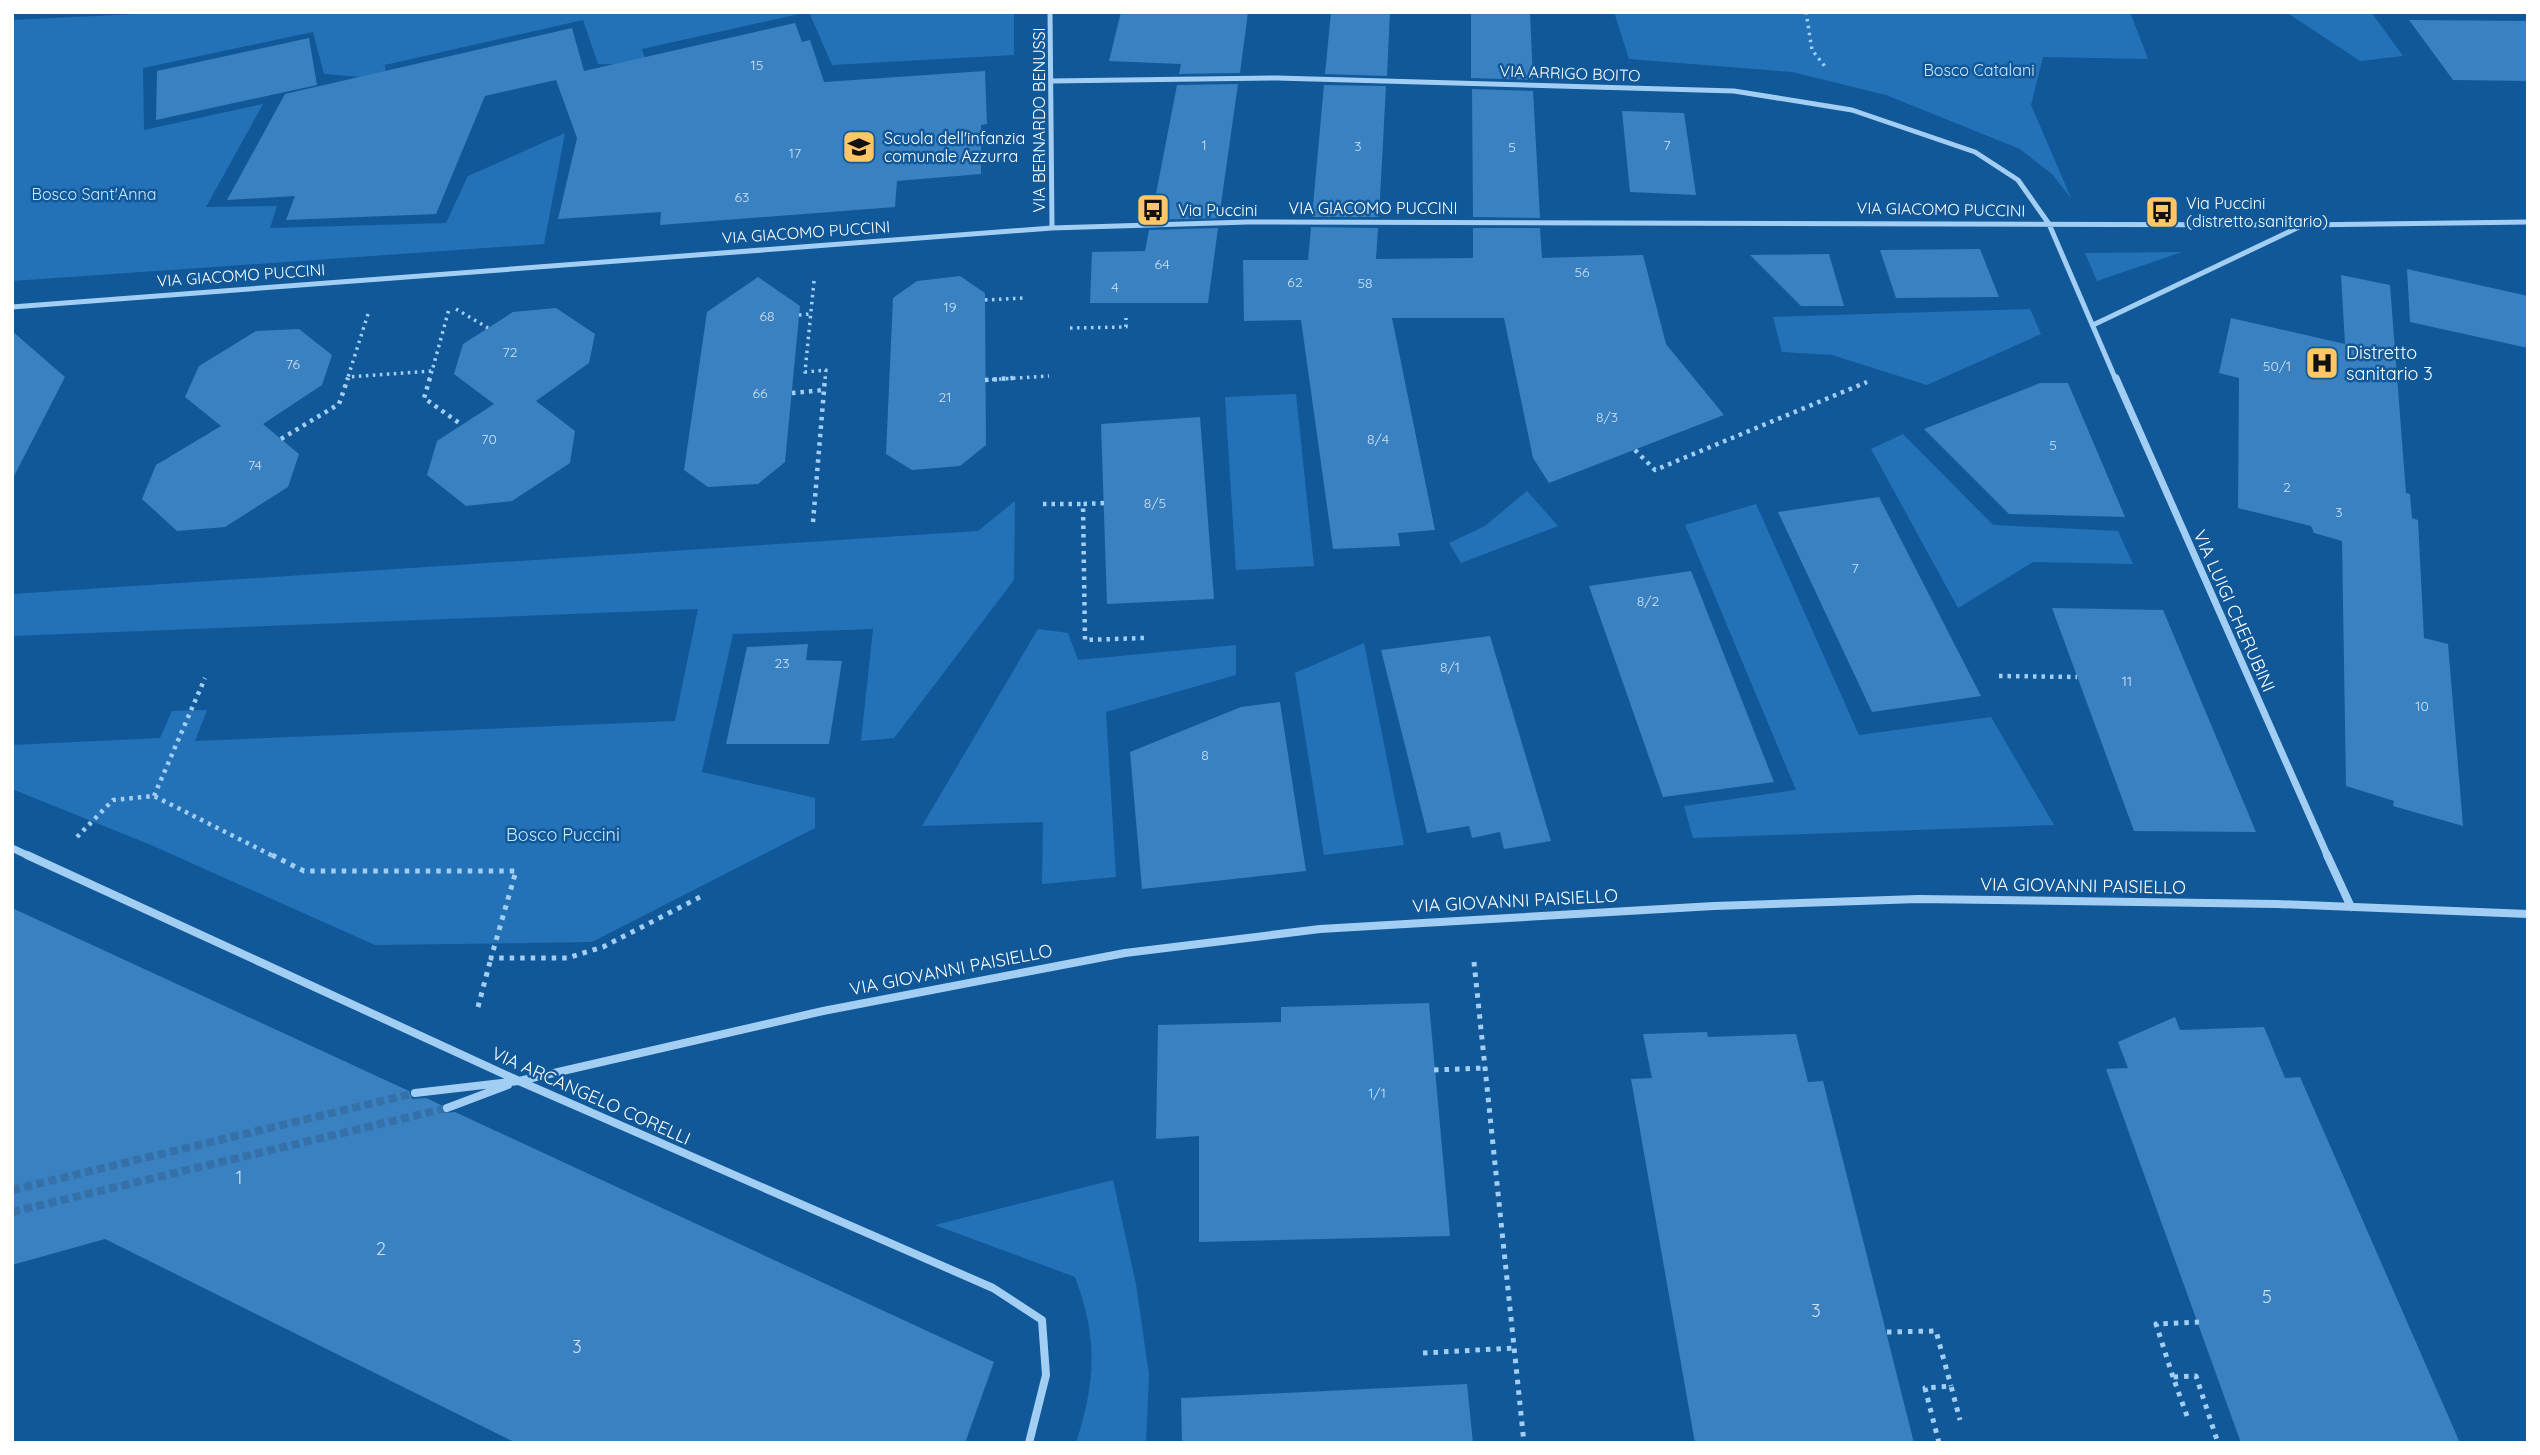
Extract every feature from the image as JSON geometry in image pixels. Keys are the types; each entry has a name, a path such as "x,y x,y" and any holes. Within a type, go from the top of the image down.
{"street":[{"name":"VIA BERNARDO BENUSSI","path":"1050,12 1052,228"},
{"name":"VIA ARRIGO BOITO","path":"1051,81 1278,78 1734,91 1852,110 1975,152 2018,180 2049,224"},
{"name":"VIA GIACOMO PUCCINI","path":"12,307 1052,228 1248,222 1613,220 2302,225 2528,222"},
{"name":"VIA LUIGI CHERUBINI","path":"2049,224 2210,597 2351,907"},
{"path":"2093,325 2302,225"},
{"name":"VIA ARCANGELO CORELLI","path":"12,848 732,1177 993,1288 1042,1320 1046,1375 1029,1443"},
{"name":"VIA GIOVANNI PAISIELLO","path":"415,1093 519,1081 822,1011 1111,956 1321,929 1674,908 1918,900 2351,907 2528,914"},
{"name":"VIA GIOVANNI PAISIELLO","path":"447,1108 519,1081"}],"path":[{"path":"1806,12 1808,41 1818,61 1828,70"},
{"path":"813,522 826,370 804,372 814,279"},
{"path":"985,300 1023,298"},
{"path":"281,439 340,404 371,303"},
{"path":"462,425 424,398 450,306 488,328"},
{"path":"799,314 810,314"},
{"path":"1070,328 1126,327 1126,318"},
{"path":"348,377 432,371"},
{"path":"985,380 1049,376"},
{"path":"1634,450 1655,470 1867,382"},
{"path":"792,393 824,390"},
{"path":"1043,504 1104,503"},
{"path":"1083,504 1085,640 1144,638"},
{"path":"1999,676 2077,677"},
{"path":"154,796 205,678"},
{"path":"72,842 113,800 154,796 304,872 516,871 478,1007"},
{"path":"491,958 568,958 603,947 704,895"},
{"path":"1474,962 1524,1443"},
{"path":"1434,1070 1485,1068"},
{"path":"2187,1416 2156,1324 2199,1322"},
{"path":"1887,1332 1936,1331 1960,1420"},
{"path":"1423,1353 1514,1348"},
{"path":"2173,1377 2196,1376 2218,1443"},
{"path":"1939,1443 1926,1388 1951,1386"}],"green space":[{"name":"Bosco Sant'Anna","path":"181,12 808,12 642,49 647,65 598,64 583,20 385,65 386,79 324,74 313,32 143,68 144,130 263,104 206,207 277,206 270,228 446,223 468,176 565,133 544,244 12,281 12,20"},
{"path":"809,12 1014,12 1014,55 832,65"},
{"name":"Bosco Catalani","path":"1614,12 2130,12 2148,59 2043,57 2031,105 2071,198 2052,174 2020,149 1886,95 1792,72 1629,59"},
{"path":"2286,12 2371,12 2403,56 2360,61"},
{"path":"2182,252 2097,281 2085,253"},
{"path":"2030,309 2041,334 1927,385 1832,355 1782,352 1773,317"},
{"path":"1296,394 1314,566 1236,570 1225,397"},
{"path":"1903,434 1993,525 2118,531 2133,564 2033,562 1958,608 1871,449"},
{"path":"1527,491 1558,526 1461,563 1449,543 1485,526"},
{"name":"Bosco Puccini","path":"1015,501 1014,580 894,738 861,741 873,629 733,634 702,772 815,798 815,828 592,942 375,945 151,845 12,789 12,745 160,738 172,711 207,710 195,741 675,721 698,609 12,636 12,594 978,531"},
{"path":"1756,504 1859,735 1991,717 2054,825 1693,838 1684,806 1796,790 1685,525"},
{"path":"1038,629 1068,633 1078,660 1236,645 1236,675 1106,712 1116,877 1042,884 1043,822 922,826"},
{"path":"1364,643 1404,845 1324,855 1295,673"},
{"path":"1113,1180 1136,1284 1149,1375 1146,1443 1076,1443 1088,1399 1092,1360 1088,1320 1075,1277 935,1225"}],"building":[{"path":"1121,12 1248,12 1240,73 1179,74 1181,64 1109,61"},
{"path":"1331,12 1390,12 1387,76 1325,74"},
{"path":"1471,12 1530,12 1533,80 1471,78"},
{"path":"2409,20 2528,21 2528,81 2453,80"},
{"path":"795,23 802,42 810,40 824,82 985,71 987,124 981,125 981,174 897,181 895,207 660,225 661,212 558,219 577,138 556,80 485,96 436,214 286,220 295,196 227,200 285,94 572,28 584,71"},
{"path":"309,38 317,85 156,120 157,71"},
{"path":"1238,84 1219,218 1151,220 1177,85"},
{"path":"1324,85 1386,86 1379,217 1312,217"},
{"path":"1472,89 1533,91 1540,218 1473,217"},
{"path":"1622,111 1684,113 1696,195 1630,192"},
{"path":"1311,227 1378,228 1376,259 1473,258 1473,228 1540,228 1542,258 1643,255 1666,344 1724,415 1549,483 1533,458 1504,318 1392,318 1435,530 1398,533 1400,546 1333,549 1301,320 1244,321 1243,260 1308,260"},
{"path":"1218,228 1208,303 1090,303 1092,252 1145,251 1149,230"},
{"path":"1980,249 1999,297 1896,298 1880,250"},
{"path":"1829,254 1844,306 1801,306 1750,255"},
{"path":"2407,269 2528,296 2528,348 2410,322"},
{"path":"2341,275 2390,285 2406,493 2410,494 2412,518 2418,520 2424,638 2448,644 2463,826 2393,806 2394,801 2346,786 2342,541 2314,533 2311,526 2238,508 2239,378 2219,373 2231,318 2345,344"},
{"path":"960,276 985,293 986,445 960,466 912,470 886,454 893,298 917,281"},
{"path":"758,277 800,306 785,462 758,484 708,487 684,470 707,312"},
{"path":"556,308 595,334 589,363 536,401 575,431 570,463 512,501 466,506 427,475 437,441 494,404 454,374 463,344 513,312"},
{"path":"299,329 332,355 322,385 263,424 299,454 288,487 225,527 177,531 142,499 156,465 221,426 185,397 199,366 256,331"},
{"path":"12,331 65,377 12,480"},
{"path":"2040,383 2068,383 2125,517 2009,514 1924,429"},
{"path":"1200,417 1214,599 1107,604 1101,424"},
{"path":"1879,497 1981,696 1872,712 1778,512"},
{"path":"1691,571 1774,782 1663,797 1589,586"},
{"path":"2052,608 2163,610 2256,832 2134,831"},
{"path":"1490,636 1551,841 1504,849 1500,832 1472,838 1469,826 1427,833 1381,650"},
{"path":"808,644 806,660 842,661 829,744 726,744 747,647"},
{"path":"1280,702 1306,871 1142,889 1130,752 1241,707"},
{"path":"12,908 409,1091 412,1099 426,1098 441,1105 443,1113 455,1112 994,1362 965,1443 516,1443 105,1239 12,1265"},
{"path":"1429,1003 1450,1236 1199,1242 1199,1136 1156,1139 1158,1025 1281,1022 1281,1007"},
{"path":"2175,1017 2180,1030 2264,1027 2285,1078 2300,1077 2460,1443 2241,1443 2106,1069 2128,1068 2118,1042"},
{"path":"1707,1032 1708,1037 1796,1034 1808,1082 1823,1081 1914,1443 1695,1443 1631,1079 1652,1078 1643,1034"},
{"path":"1467,1384 1473,1443 1182,1443 1181,1398"}],"tunnel":[{"path":"12,1190 415,1093"},
{"path":"12,1212 447,1108"}],"place":[{"name":"Scuola dell'infanzia comunale Azzurra","path":"859,147"},
{"name":"Via Puccini","path":"1153,210"},
{"name":"Via Puccini (distretto sanitario)","path":"2162,212"},
{"name":"Distretto sanitario 3","path":"2322,363"}]}
